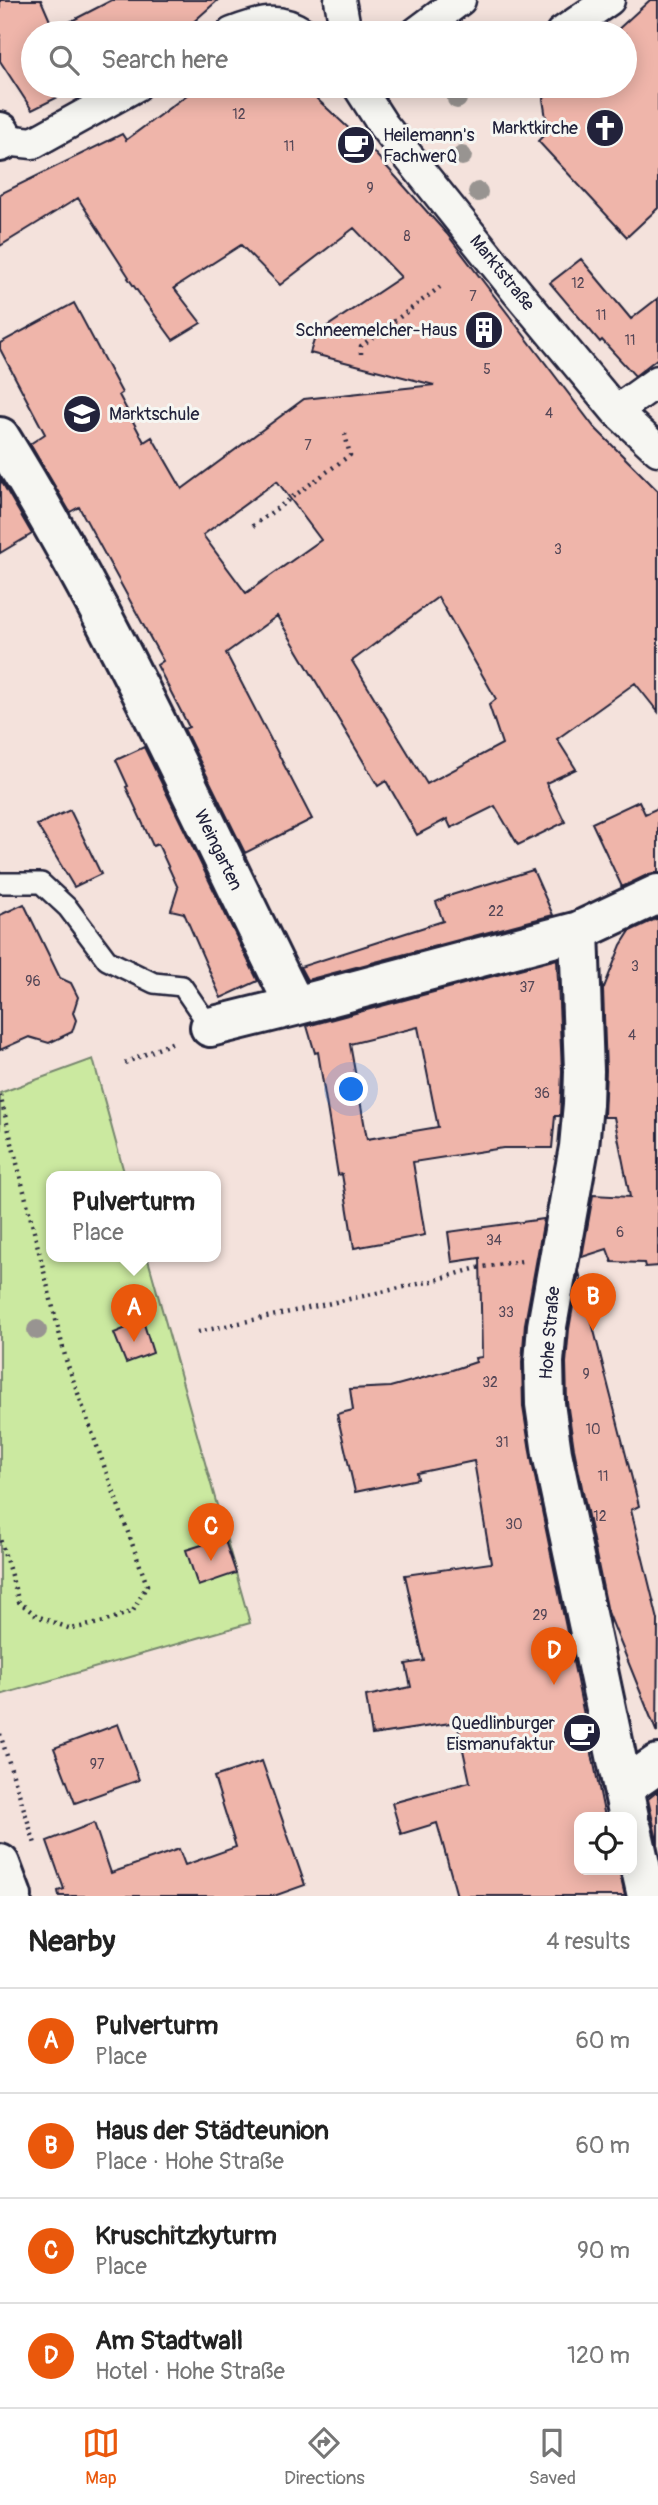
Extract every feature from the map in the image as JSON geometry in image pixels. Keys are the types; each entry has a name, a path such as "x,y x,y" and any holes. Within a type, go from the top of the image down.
{"street":[{"path":"340,0 344,21"},
{"path":"432,21 460,0"},
{"path":"578,21 609,0"},
{"path":"1,138 33,143 114,98"},
{"name":"Marktstraße","path":"366,98 430,186 616,411 658,450"},
{"path":"616,411 658,381"},
{"name":"Weingarten","path":"0,436 44,506 103,616 295,1006"},
{"path":"210,1027 579,931 658,894"},
{"name":"Hohe Straße","path":"579,931 583,1104 579,1147 547,1326 545,1405 552,1453 626,1802"},
{"path":"626,1802 658,1764"},
{"path":"637,1851 647,1896"},
{"path":"0,1864 12,1896"}],"lane":[{"path":"0,883 41,883 68,908 107,960 154,983 182,986 210,1027"}],"path":[{"path":"360,354 360,346 440,287"},
{"path":"254,526 350,455 344,430"},
{"path":"125,1063 210,1027"},
{"path":"0,1095 66,1360 147,1585 133,1611 104,1622 71,1629 37,1616 19,1602 0,1539"},
{"path":"198,1332 432,1282 477,1268"},
{"path":"0,1734 40,1859"}],"green space":[{"path":"93,1059 124,1171 46,1171 46,1262 149,1262 250,1623 0,1695 0,1093"}],"building":[{"path":"0,0 41,0 50,21 21,21 21,93 0,61"},
{"path":"112,0 218,0 194,21 71,21"},
{"name":"Marktkirche","path":"650,0 658,0 658,208 627,237 538,141 548,131 544,98 637,98 637,21 627,21"},
{"path":"24,98 56,98 32,110"},
{"path":"183,98 316,98 370,148 447,234 594,427 658,491 658,712 635,683 557,739 576,769 546,783 565,822 518,845 495,806 451,828 447,819 417,835 386,781 378,786 277,616 226,653 312,819 245,853 184,729 189,727 157,665 163,661 79,507 70,512 30,444 45,434 0,349 0,343 74,303 122,393 119,395 144,442 152,437 182,489 304,399 434,385 310,353 316,334 401,277 354,228 280,285 241,245 174,288 201,323 173,340 128,278 78,198 0,246 0,194 122,134 126,140","holes":["277,481 321,540 246,593 203,535","438,597 496,699 489,705 502,744 427,784 352,661"]},
{"path":"581,259 631,319 658,298 658,358 635,376 602,340 600,342 550,283"},
{"path":"0,479 32,534 0,553"},
{"path":"144,747 258,981 221,998 184,913 171,910 178,888 158,844 153,846 116,760"},
{"path":"639,801 645,814 658,808 658,872 622,887 592,823"},
{"path":"70,810 101,874 74,887 37,825"},
{"path":"533,870 553,915 307,980 300,967 443,921 436,902"},
{"path":"24,904 60,978 71,983 78,997 73,1013 76,1020 72,1032 49,1043 29,1037 0,1050 0,915"},
{"path":"658,918 658,1266 645,1267 644,1263 612,1262 607,1249 582,1257 593,1195 630,1197 614,1117 604,1117 606,1070 603,990 621,945 630,931"},
{"path":"557,959 562,1071 560,1116 555,1116 552,1148 503,1148 413,1162 425,1235 354,1248 342,1174 338,1175 318,1052 315,1053 307,1026","holes":["418,1027 438,1127 367,1139 350,1044"]},
{"path":"544,1219 525,1324 523,1407 604,1812 574,1812 574,1875 620,1875 625,1896 457,1896 437,1823 401,1834 392,1803 470,1782 457,1722 372,1735 366,1696 411,1687 406,1664 424,1661 405,1575 491,1563 474,1461 417,1473 418,1479 355,1492 337,1414 353,1410 350,1389 390,1387 452,1370 476,1362 475,1358 482,1357 480,1258 452,1262 448,1232"},
{"path":"579,1272 639,1506 631,1510 658,1620 657,1733 608,1612 574,1449 567,1402 566,1363"},
{"path":"143,1321 153,1353 126,1363 114,1333"},
{"path":"224,1538 236,1573 198,1586 186,1550"},
{"path":"118,1724 139,1780 75,1803 54,1748"},
{"path":"262,1761 305,1885 274,1896 59,1896 58,1891 64,1889 47,1841 94,1823 111,1873 179,1849 185,1865 236,1847 214,1777"},
{"path":"658,1791 658,1845 648,1799"}],"place":[{"name":"Marktkirche","path":"605,128"},
{"name":"Heilemann's FachwerQ","path":"356,145"},
{"name":"Schneemelcher-Haus","path":"484,330"},
{"name":"Marktschule","path":"82,414"},
{"name":"Haus der Städteunion","path":"593,1331"},
{"name":"Pulverturm","path":"134,1342"},
{"name":"Kruschitzkyturm","path":"211,1561"},
{"name":"Am Stadtwall","path":"554,1685"},
{"name":"Quedlinburger Eismanufaktur","path":"582,1733"}]}
